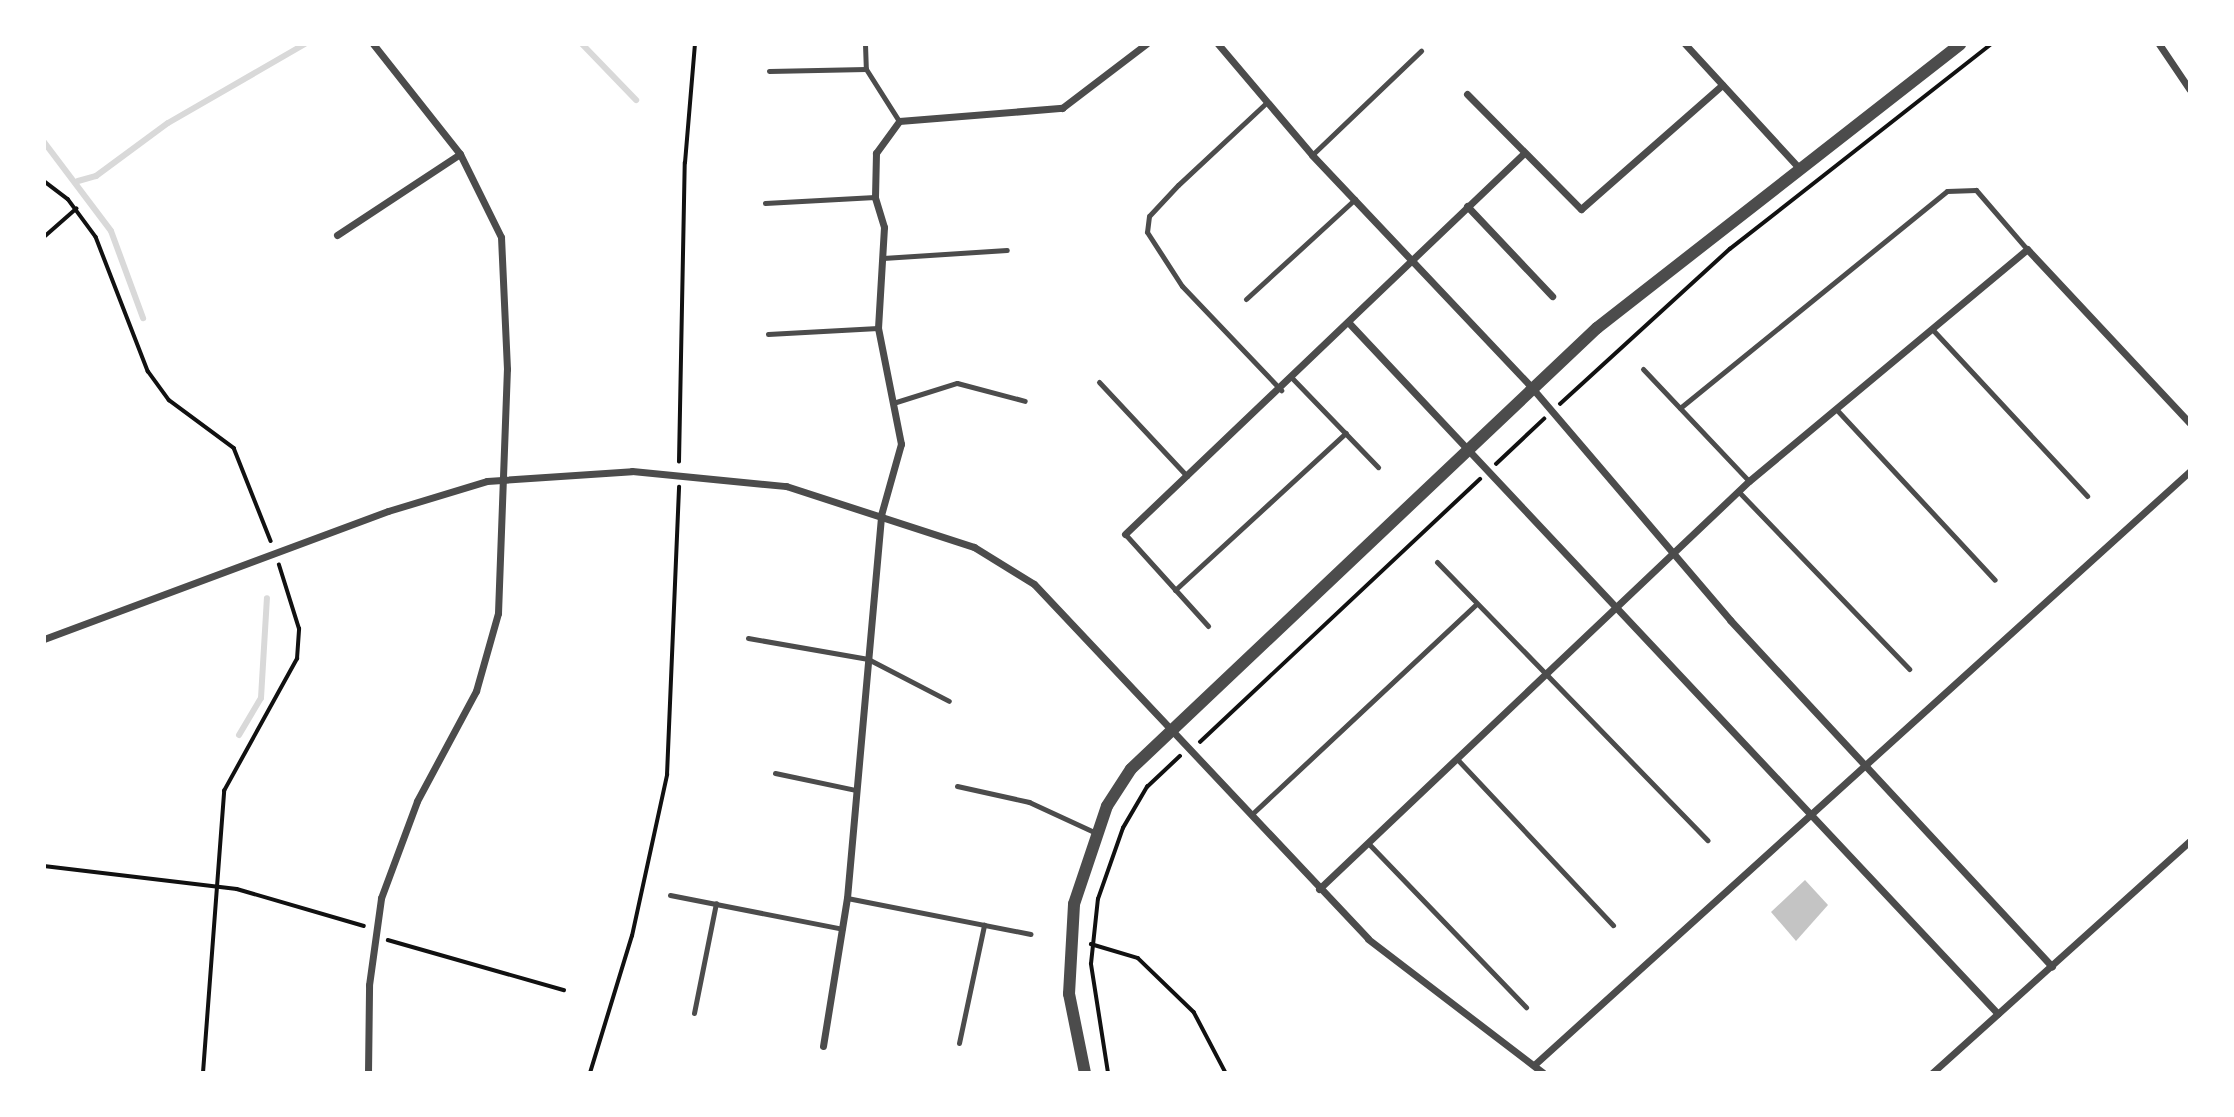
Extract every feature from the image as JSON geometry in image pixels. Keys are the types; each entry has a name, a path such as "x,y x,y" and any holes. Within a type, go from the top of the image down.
{"street":[{"path":"368,1073 374,932 400,841 476,691 490,649 502,576 505,480 501,237 460,154 373,44"},
{"path":"823,1046 847,898 881,515 901,444 878,328 884,227 875,197 876,153 899,121 1062,108 1146,44"},
{"path":"1218,44 1312,155 1533,389 1672,556 1867,763 2052,967"},
{"path":"1685,44 1800,169"},
{"path":"1085,1073 1069,994 1069,948 1074,904 1096,833 1131,769 1597,328 1960,44"},
{"path":"2159,44 2190,90"},
{"path":"1467,94 1523,154 1581,209 1722,85"},
{"path":"337,234 460,154"},
{"path":"1125,534 1282,390 1412,258 1523,154"},
{"path":"1467,206 1552,296"},
{"path":"1319,889 1749,481 2027,249 2190,423"},
{"path":"1348,321 1813,810 1998,1014"},
{"path":"44,639 388,510 505,480 632,471 679,477 755,479 881,515 974,547 1034,584 1368,939 1543,1073"},
{"path":"1534,1065 2190,471"},
{"path":"1932,1073 2190,841"}],"lane":[{"path":"865,44 866,69 899,121"},
{"path":"1312,155 1420,51"},
{"path":"769,71 866,69"},
{"path":"1266,103 1171,192 1149,216 1147,232 1182,286 1282,390"},
{"path":"1680,408 1947,191 1976,190 2027,249"},
{"path":"765,203 875,197"},
{"path":"1246,299 1355,199"},
{"path":"883,258 1007,250"},
{"path":"768,334 878,328"},
{"path":"1932,329 2087,496"},
{"path":"1643,369 1749,481"},
{"path":"1292,378 1378,467"},
{"path":"1099,382 1187,476"},
{"path":"893,403 957,383 1025,401"},
{"path":"1836,409 1995,580"},
{"path":"1175,590 1346,433"},
{"path":"1738,491 1909,669"},
{"path":"1125,534 1208,626"},
{"path":"1437,562 1475,605 1548,673 1707,840"},
{"path":"1252,814 1475,605"},
{"path":"748,638 867,659 949,701"},
{"path":"1457,759 1613,925"},
{"path":"775,773 856,790"},
{"path":"957,786 1029,802 1096,833"},
{"path":"1368,843 1526,1007"},
{"path":"670,895 843,929"},
{"path":"847,898 1030,934"},
{"path":"694,1013 716,903"},
{"path":"959,1043 984,926"}],"path":[{"path":"590,1073 632,936 667,775 679,477 684,188 695,44"},
{"path":"1558,406 1731,249 1991,44"},
{"path":"44,181 76,209 96,237 148,371 169,400 234,448 275,554 299,629 297,659 228,777 203,1073"},
{"path":"44,237 76,209"},
{"path":"1494,466 1548,415"},
{"path":"1201,741 1483,476"},
{"path":"1108,1073 1097,1031 1091,944 1098,899 1123,828 1173,761"},
{"path":"44,866 218,888 359,923 374,932 564,990"},
{"path":"1091,944 1138,958 1194,1013 1226,1073"}],"building":[{"path":"1805,880 1828,905 1796,941 1771,912"}],"waterway":[{"path":"78,181 96,176 168,123 305,44"},
{"path":"582,44 636,100"},
{"path":"44,142 111,231 143,318"},
{"path":"239,735 261,698 267,598"}]}
